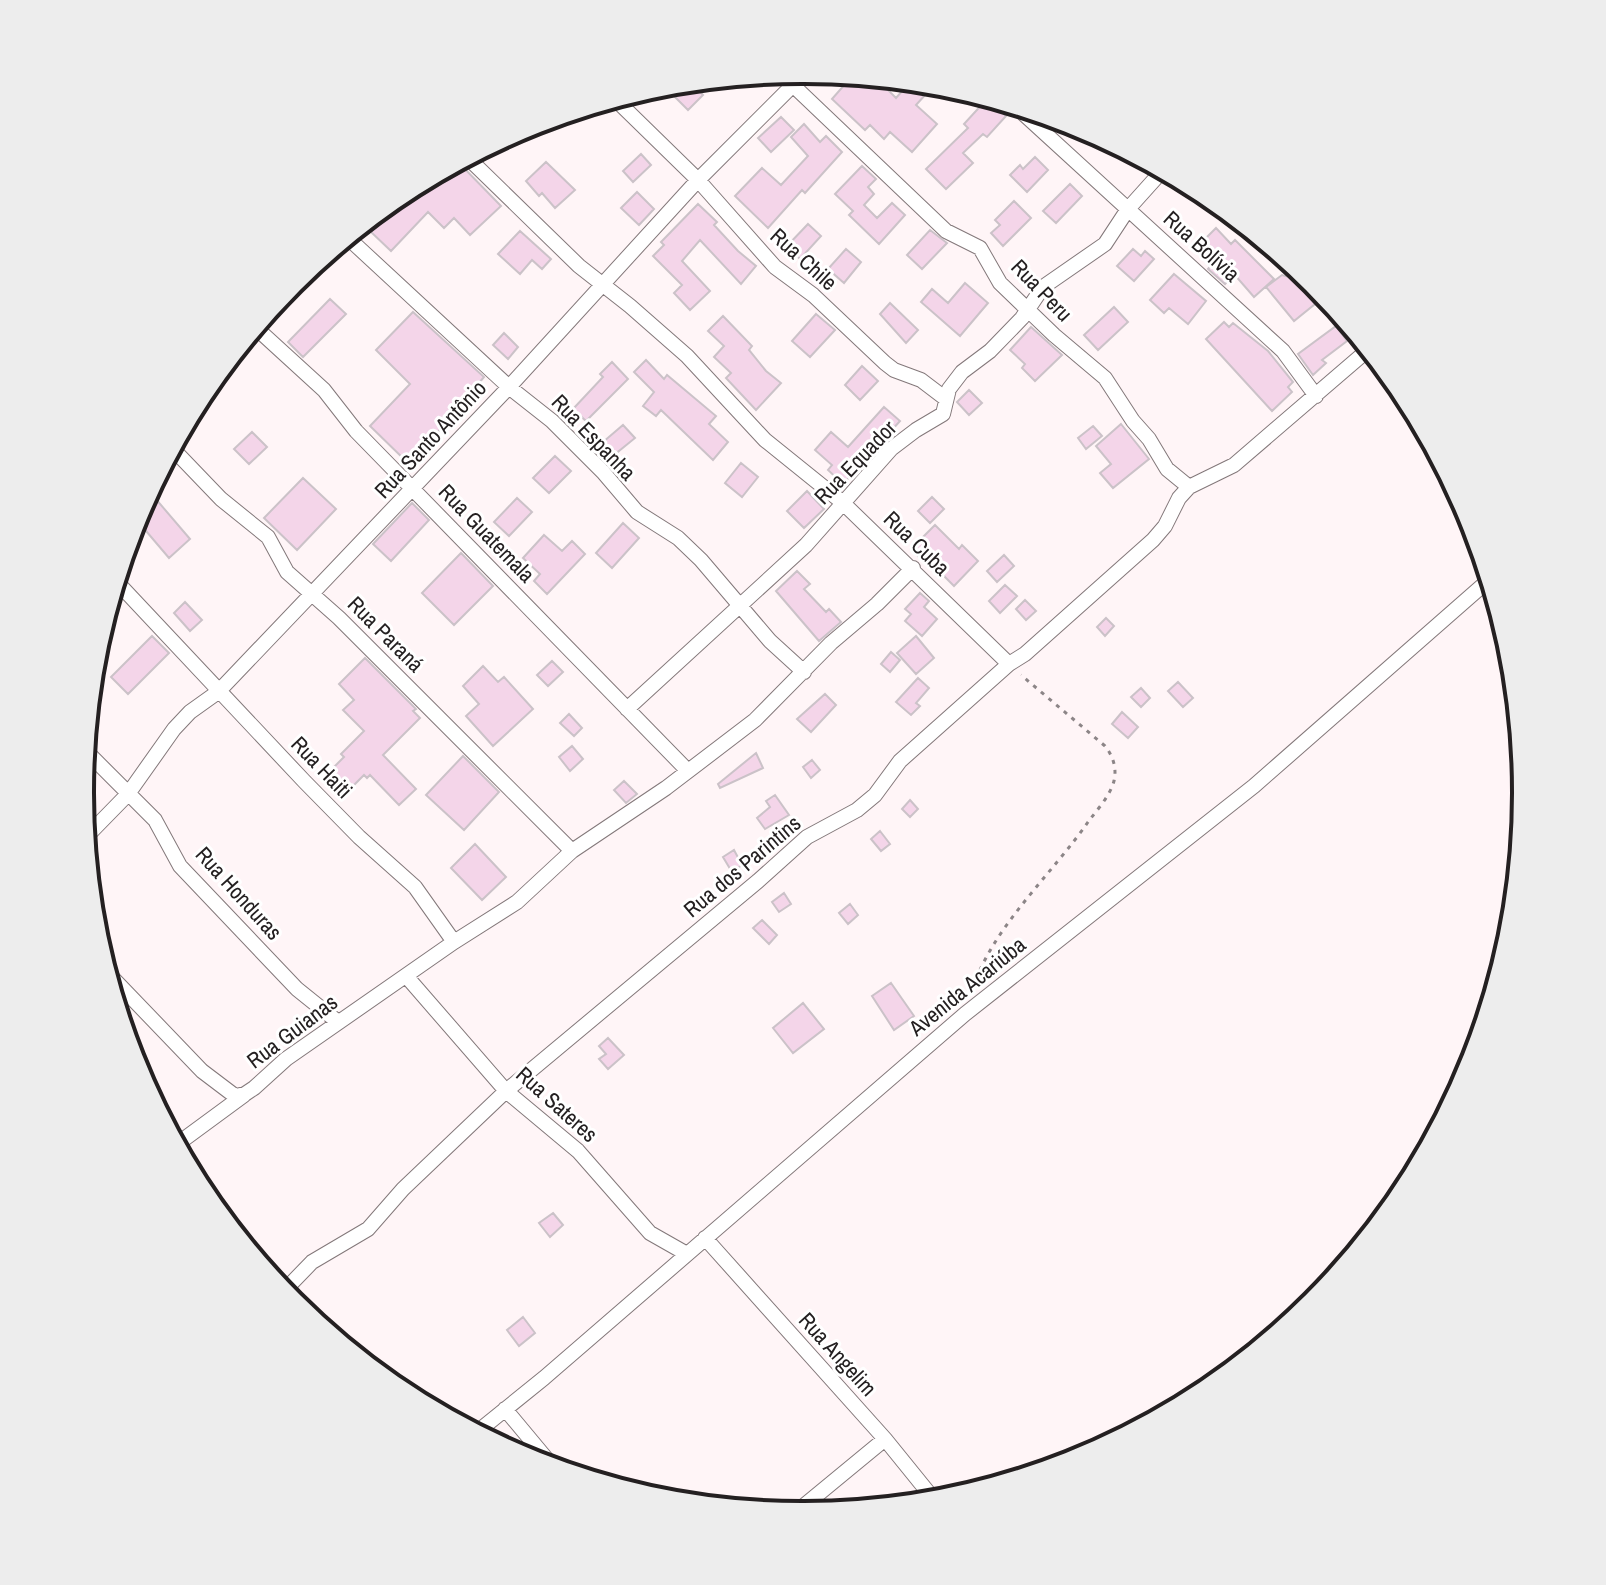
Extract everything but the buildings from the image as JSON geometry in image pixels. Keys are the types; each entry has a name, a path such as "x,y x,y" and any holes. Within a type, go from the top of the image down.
{"street":[{"name":"Rua Santo Antônio","path":"96,827 128,794 174,729 190,712 218,692 414,489 698,180 793,86"},
{"name":"Rua Peru","path":"793,86 946,231 980,248 1000,283 1105,378 1167,469 1189,487"},
{"name":"Rua Chile","path":"623,107 698,180 775,267 813,295 894,370 921,380 946,399"},
{"name":"Rua Bolívia","path":"1034,123 1283,351 1316,396"},
{"name":"Rua Cuba","path":"475,165 579,266 687,356 765,440 842,502 1009,664"},
{"name":"Rua Equador","path":"627,709 813,538 891,449 943,414 949,389 962,372 990,351 1022,318 1035,295 1050,281 1105,244 1128,209 1156,178"},
{"name":"Rua Espanha","path":"355,244 509,387 552,421 603,472 637,512 678,538 701,560 740,608 804,672"},
{"name":"Rua Guatemala","path":"263,334 324,390 356,431 687,770"},
{"path":"1189,487 1234,465 1361,356"},
{"name":"Rua Paraná","path":"180,456 221,499 268,537 287,572 312,592 572,851"},
{"name":"Rua dos Parintins","path":"292,1283 312,1262 368,1229 403,1189 506,1091 807,837 848,816 875,795 900,761 1153,540 1189,487"},
{"path":"407,977 425,960 517,902 572,851 626,816 755,720 831,643 913,568"},
{"name":"Avenida Acariúba","path":"485,1425 965,1014 1254,786 1481,587"},
{"name":"Rua Haiti","path":"125,590 218,692 359,837 415,887 454,942"},
{"name":"Rua Honduras","path":"95,761 155,820 180,866 297,989 338,1022"},
{"name":"Rua Sateres","path":"407,977 506,1091 578,1151 650,1233 687,1254"},
{"name":"Rua Guianas","path":"123,988 202,1071 235,1096 245,1094 286,1059 407,977"},
{"path":"185,1139 245,1094"},
{"name":"Rua Angelim","path":"705,1238 885,1439 926,1490"},
{"path":"505,1409 539,1450"},
{"path":"810,1501 885,1439"}],"path":[{"path":"965,1014 974,983 1003,931 1070,849 1111,790 1115,777 1110,753 1105,746 1009,664"}]}
